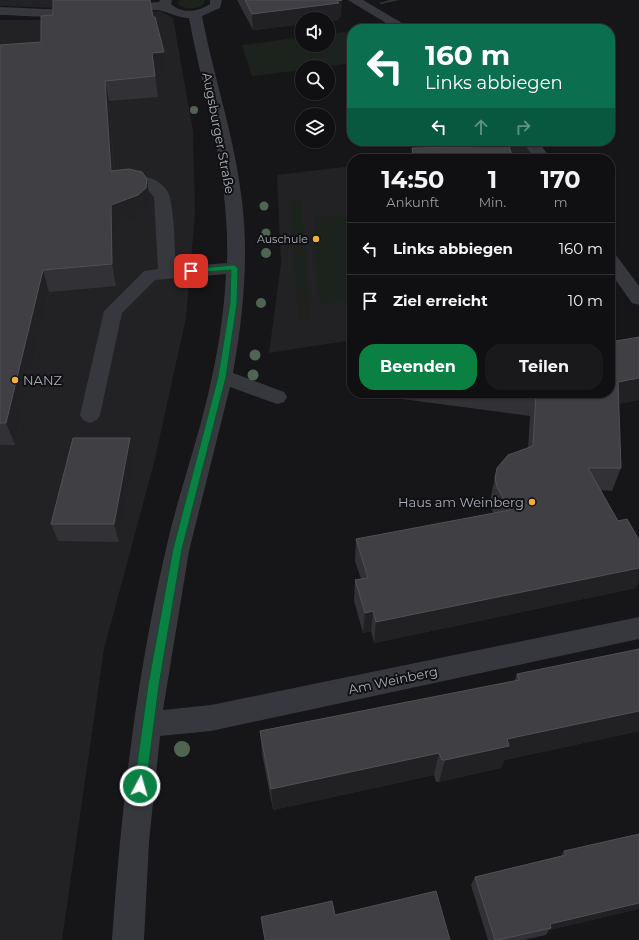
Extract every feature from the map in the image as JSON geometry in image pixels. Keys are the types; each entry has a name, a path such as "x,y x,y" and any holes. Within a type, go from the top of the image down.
{"street":[{"path":"108,10 165,2 168,10 195,14 212,9 216,4 216,0"},
{"path":"354,0 396,24"},
{"path":"0,11 45,13 94,11"},
{"name":"Augsburger Straße","path":"128,940 132,862 147,725 177,549 222,377 234,303 236,226 229,169 195,14"},
{"path":"148,181 162,196 167,274"},
{"path":"615,266 639,299"},
{"path":"90,414 113,312 150,275 234,268"},
{"path":"222,377 277,397"},
{"name":"Am Weinberg","path":"147,725 211,718 639,628"}],"shaded area":[{"path":"0,0 140,0 59,8 0,6"},
{"path":"180,0 204,0 205,2 200,7 188,8 178,4"},
{"path":"160,11 173,18 193,131 195,214 186,318 155,459 104,649 62,940 0,940 0,20 54,20"},
{"path":"347,32 347,64 335,65 335,60 295,60 295,71 252,76 242,45 295,38 295,52 335,52 335,33"},
{"path":"508,146 526,146 532,154 445,154"},
{"name":"Auschule","path":"347,167 347,341 269,353 281,264 277,175"},
{"path":"301,201 310,320 298,320 291,202"},
{"path":"347,216 347,302 320,303 313,217"}],"building":[{"path":"53,0 150,0 153,17 155,17 164,52 152,53 155,76 105,81 111,171 129,169 142,172 147,179 146,188 138,195 111,205 112,264 43,270 6,423 0,423 0,45 41,42 41,16 53,15"},
{"path":"245,0 342,0 337,1 339,3 252,14"},
{"path":"509,146 511,154 413,154 412,148"},
{"name":"Haus am Weinberg","path":"639,337 639,378 618,382 621,468 588,468 618,521 627,519 639,540 639,568 376,622 373,611 365,613 355,580 368,578 356,539 510,510 497,487 495,478 497,468 508,455 533,446 536,398 615,398 615,341"},
{"path":"73,438 130,438 114,524 51,524"},
{"path":"639,649 639,711 507,739 509,746 445,760 442,760 439,753 271,789 260,731 519,680 517,674"},
{"path":"639,834 639,903 550,924 551,928 495,940 475,877 566,855 564,851"},
{"path":"436,891 450,940 265,940 261,917 332,901 335,915"}],"waterway":[{"path":"381,3 397,0"}],"place":[{"name":"Auschule","path":"316,239"},
{"name":"NANZ","path":"15,380"},
{"name":"Haus am Weinberg","path":"532,502"}],"route":[{"path":"140,786 153,685 177,549 222,377 234,303 234,268 191,271"}]}
